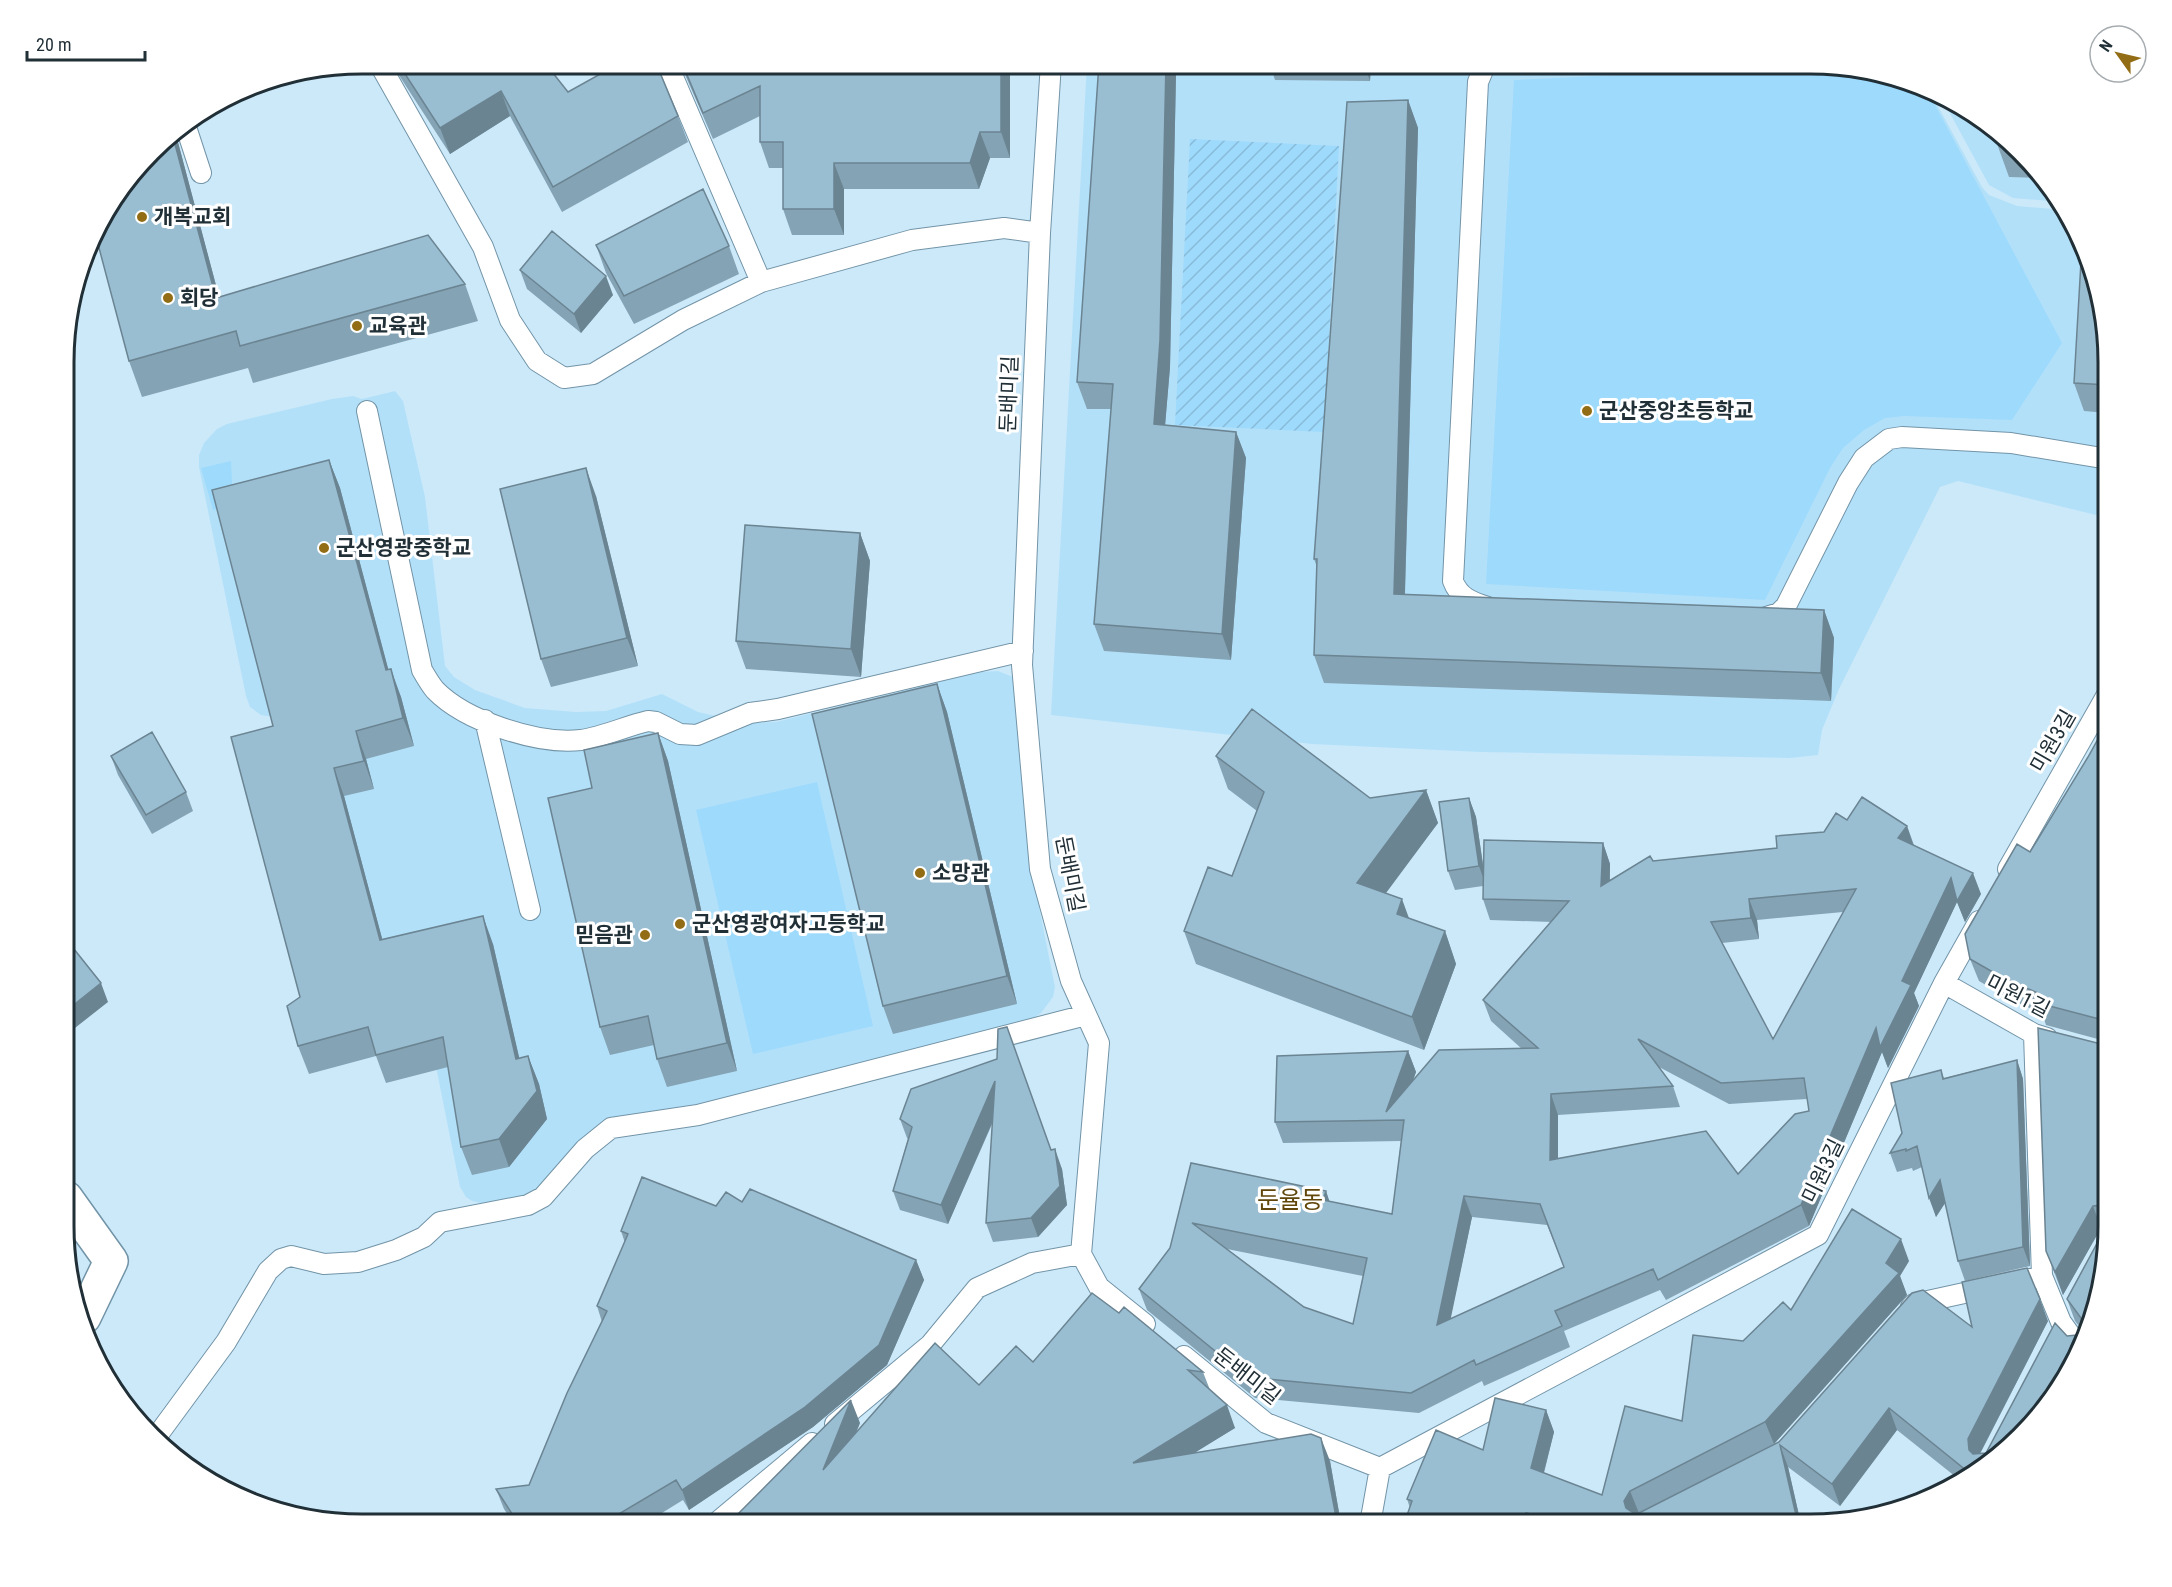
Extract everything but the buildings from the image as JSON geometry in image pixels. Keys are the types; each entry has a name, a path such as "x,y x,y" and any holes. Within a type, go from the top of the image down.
{"street":[{"path":"74,1209 111,1261 87,1311"}],"lane":[{"path":"385,74 483,247 510,320 537,361 564,378 592,374 683,320 761,282 912,240 1004,228 1040,233"},
{"path":"672,74 761,282"},
{"name":"둔배미길","path":"1050,74 1040,233 1023,651 1040,869 1071,981 1099,1043 1081,1254 1099,1287 1266,1423 1380,1468"},
{"path":"1481,74 1478,82 1453,581 1457,591 1467,599 1487,607 1511,608"},
{"path":"188,132 201,173"},
{"path":"367,411 422,670 435,690 470,714 514,732 556,741 583,740 648,721 656,722 680,734 697,735 720,728 750,713 778,709 1023,651"},
{"path":"1748,618 1769,617 1779,613 1786,606 1848,483 1864,458 1889,439 1902,437 2011,443 2098,457"},
{"name":"미원3길","path":"1380,1468 1818,1235 1944,983 2098,711"},
{"path":"485,720 500,813 530,910"},
{"name":"미원1길","path":"1944,983 2034,1035 2066,1043"},
{"path":"160,1431 226,1342 268,1271 281,1259 291,1256 324,1264 358,1262 424,1237 440,1222 528,1205 543,1197 585,1149 611,1128 698,1115 1086,1014"},
{"path":"2034,1035 2042,1276 2061,1322 2075,1341"},
{"path":"727,1514 930,1345 977,1288 1032,1263 1081,1254"},
{"path":"1898,1322 1914,1304 2042,1276"},
{"path":"2050,1342 2071,1303"},
{"path":"1372,1514 1380,1468"}],"shaded area":[{"name":"군산중앙초등학교","path":"1086,74 1829,74 1867,79 1885,83 1936,102 1982,187 1989,195 2017,206 2055,209 2077,251 2089,287 2098,343 2098,516 1958,481 1940,487 1839,689 1822,730 1818,755 1790,758 1481,752 1312,744 1051,715"},
{"path":"1641,74 1829,74 1885,83 1933,101 2062,343 2012,420 1904,416 1885,418 1864,430 1843,448 1830,468 1765,600 1486,584 1514,80"},
{"path":"1947,108 1971,122 2000,145 2027,172 2050,201 2013,198 1989,185"},
{"path":"1190,139 1339,146 1324,432 1175,425"},
{"name":"군산영광여자고등학교","path":"395,391 403,401 425,497 445,666 454,677 475,690 525,708 576,712 606,711 662,694 698,712 747,723 776,722 980,672 998,671 1013,677 1034,882 1055,987 1053,997 1041,1013 1032,1019 696,1106 607,1118 576,1143 545,1182 524,1197 486,1204 466,1197 460,1187 422,996 402,982 274,717 261,715 250,707 199,467 199,455 204,443 217,429 227,424 332,399 353,396 362,399"},
{"path":"231,461 233,505 213,510 201,468"},
{"path":"817,782 873,1026 753,1054 696,810"}],"place":[{"name":"개복교회","path":"142,217"},
{"name":"회당","path":"168,298"},
{"name":"교육관","path":"357,326"},
{"name":"군산중앙초등학교","path":"1587,411"},
{"name":"군산영광중학교","path":"324,548"},
{"name":"소망관","path":"920,873"},
{"name":"군산영광여자고등학교","path":"680,924"},
{"name":"믿음관","path":"645,935"}],"district":[{"name":"둔율동","path":"1290,1200"}]}
